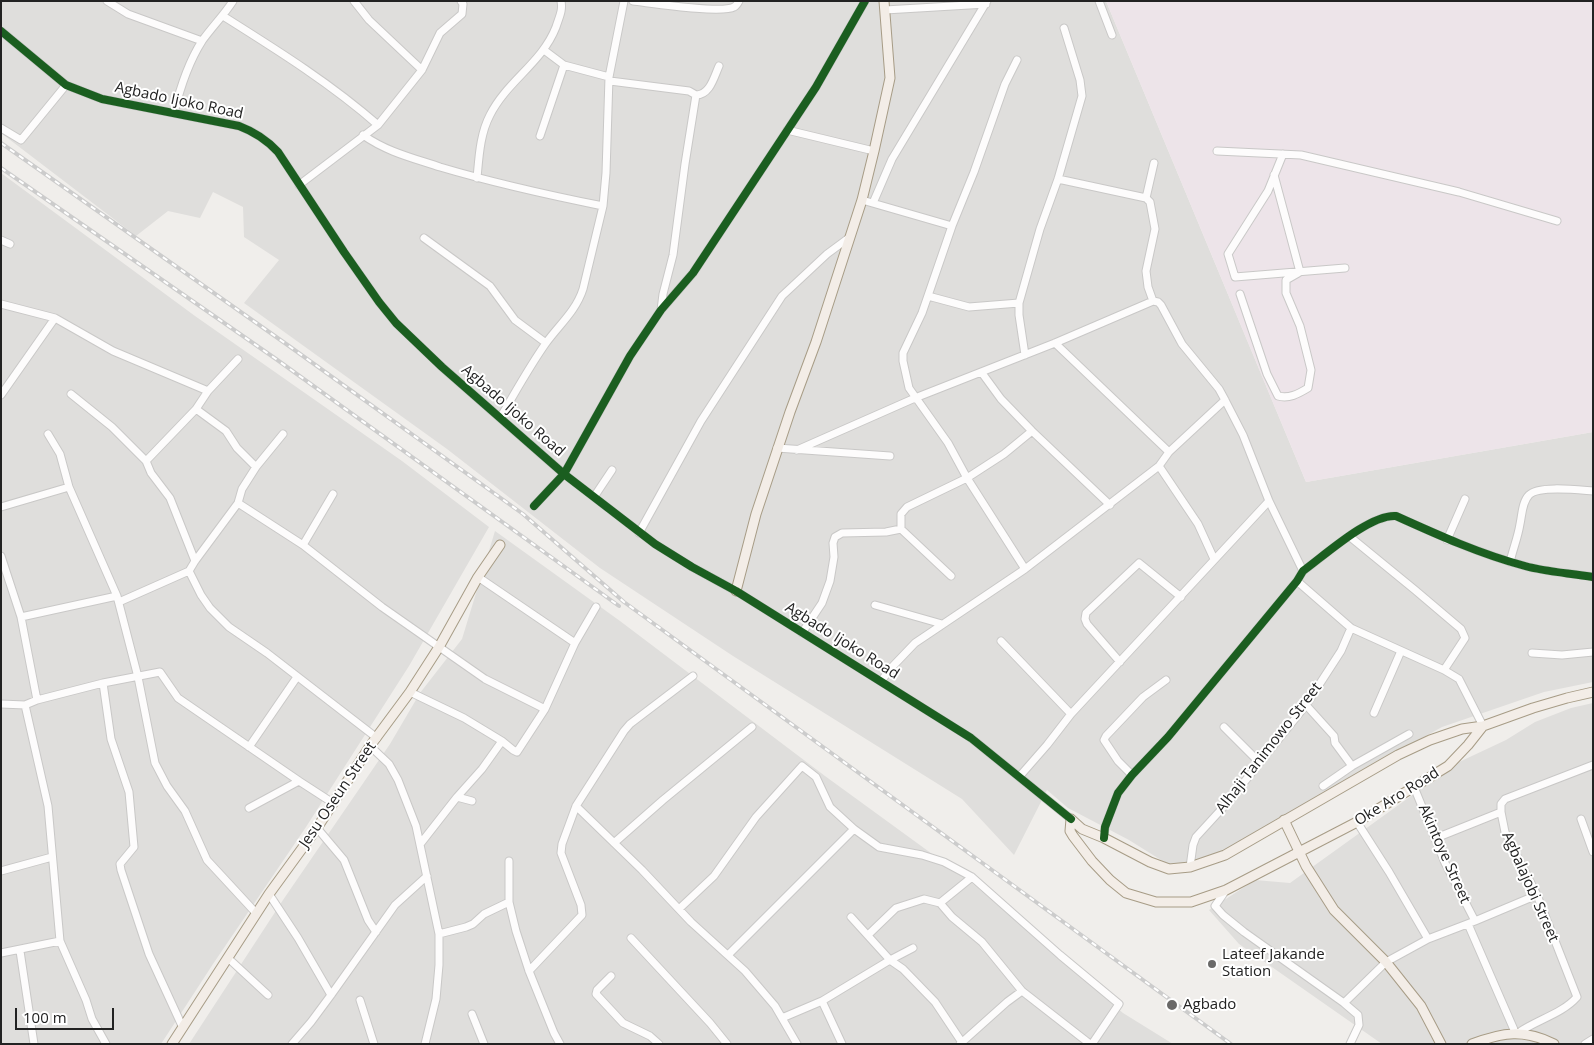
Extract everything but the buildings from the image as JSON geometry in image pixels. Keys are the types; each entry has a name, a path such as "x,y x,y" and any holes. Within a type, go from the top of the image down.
{"main road":[{"path":"736,591 756,514 777,448 816,342 862,200 890,78 884,6"},
{"name":"Jesu Oseun Street","path":"172,1044 256,913 317,828 370,746 410,692 478,577 500,545"},
{"path":"1441,1044 1421,1006 1386,962 1334,910 1306,866 1284,820 1398,755 1445,734 1483,726 1533,708 1593,692"},
{"name":"Oke Aro Road","path":"1300,853 1358,822 1448,766 1483,726"},
{"path":"1071,819 1070,831 1073,836 1092,861 1110,880 1126,893 1156,902 1191,902 1226,890 1300,853"},
{"name":"Agbado Ijoko Road","path":"1071,819 1082,829 1104,838 1150,862 1169,869 1190,866 1225,855 1284,820"},
{"path":"1472,1044 1490,1037 1516,1033 1535,1036 1554,1044"}],"street":[{"path":"107,1 128,14 202,41"},
{"path":"174,113 182,80 202,41 233,1"},
{"path":"354,1 369,20 422,70"},
{"path":"299,185 378,125 422,70 440,34 462,14 463,4 461,1"},
{"path":"477,178 482,134 490,113 500,98 544,50 552,36 562,10 561,1"},
{"path":"500,418 546,343 579,300 603,206 610,79 624,1"},
{"path":"633,1 681,7 719,9 734,7 739,1"},
{"path":"534,506 564,474 630,356 661,310 693,273 816,87 866,1"},
{"path":"1099,1 1112,35"},
{"path":"884,6 986,2"},
{"path":"873,203 892,159 986,2"},
{"path":"223,16 310,70 352,102 378,125"},
{"path":"1025,355 1019,302 1082,96 1080,80 1064,28"},
{"name":"Agbado Ijoko Road","path":"1,31 66,85 102,99 239,126 255,132 269,142 278,152 386,312 442,367 564,474 639,533 692,567 736,591 881,680 978,742 1071,819"},
{"path":"544,50 564,65 610,79 689,91 696,95 702,95 706,92 719,66"},
{"path":"1017,60 1005,84 922,313 903,354 906,380 909,388 948,443 967,478 1025,569"},
{"path":"540,136 564,65"},
{"path":"1,128 21,140 66,85"},
{"path":"661,310 675,245 696,95"},
{"path":"787,130 874,151"},
{"path":"363,135 386,149 477,178 603,206"},
{"path":"1218,150 1301,155 1459,192 1557,222"},
{"path":"1283,154 1268,191 1228,254 1235,277 1345,268"},
{"path":"1146,198 1154,163"},
{"path":"1274,175 1300,272"},
{"path":"1058,178 1146,198 1150,202 1155,229 1146,271 1153,301"},
{"path":"862,200 952,226"},
{"path":"639,533 701,421 782,296 827,254 851,236"},
{"path":"424,238 490,286 515,320 546,343"},
{"path":"1,240 10,244"},
{"path":"1240,294 1267,374 1278,396 1283,398 1295,396 1308,388 1311,370 1300,326 1286,293 1286,280 1300,272"},
{"path":"928,296 969,307 1019,302"},
{"path":"797,450 916,398 982,373 1153,301 1158,302 1182,344 1219,389 1225,400 1243,435 1270,501 1303,571"},
{"path":"1,304 55,318 114,351 208,391"},
{"path":"2,392 55,318"},
{"path":"1055,343 1169,452"},
{"path":"146,460 196,409 208,391 238,359"},
{"path":"982,373 1001,399 1032,431 1110,505"},
{"path":"71,394 112,427 146,460 151,473 170,498 195,561"},
{"path":"881,680 915,643 1025,569 1159,466 1169,452 1225,400"},
{"path":"196,409 226,431 237,448 256,467"},
{"path":"951,576 901,530 901,514 906,507 967,478 1004,454 1032,431"},
{"path":"48,434 60,454 69,487 118,599 138,677 155,763 185,811 207,860 256,913"},
{"path":"21,617 118,599 189,571 238,504 242,489 256,467 283,434"},
{"path":"777,448 890,456"},
{"path":"1159,466 1198,524 1214,559"},
{"path":"594,497 612,470"},
{"path":"1,507 69,487"},
{"path":"1510,562 1525,500 1530,494 1535,491 1561,489 1593,491"},
{"path":"303,545 333,494"},
{"path":"1447,540 1465,499"},
{"path":"1019,777 1071,714 1270,501"},
{"path":"238,504 303,545 382,607 485,679 545,709"},
{"path":"1104,838 1105,827 1118,793 1132,775 1168,737 1297,581 1303,571 1372,521 1390,515 1396,516 1447,540 1526,567 1593,577"},
{"path":"802,633 822,603 830,582 835,536 842,533 901,530"},
{"path":"1349,536 1461,629 1465,638 1444,670"},
{"path":"1,556 21,617 37,700"},
{"path":"1120,662 1088,624 1085,619 1086,613 1139,563 1181,597"},
{"path":"189,571 201,595 220,619 377,738"},
{"path":"478,577 575,643"},
{"path":"1297,581 1351,628 1444,670 1459,679 1483,726"},
{"path":"875,605 942,624"},
{"path":"410,692 464,718 517,752 545,709 575,643 596,607"},
{"name":"Alhaji Tanimowo Street","path":"1190,866 1196,837 1229,801 1306,704 1341,651 1351,628"},
{"path":"1001,641 1071,714"},
{"path":"1374,713 1401,651"},
{"path":"1532,653 1562,655 1593,652"},
{"path":"1,704 25,705 37,700 104,683 160,672 178,698 299,782 333,803"},
{"path":"529,971 582,915 581,904 561,853 562,844 576,806 600,766 630,724 694,676"},
{"path":"249,747 297,677"},
{"path":"1132,775 1118,760 1104,740 1139,701 1166,680"},
{"path":"104,683 111,738 129,792 134,846 120,864 121,870 149,954 183,1028"},
{"path":"1306,704 1334,736 1335,743 1352,766"},
{"path":"25,705 48,806 60,941 86,1000 92,1019 106,1044"},
{"path":"614,843 752,727"},
{"path":"1224,727 1260,762"},
{"path":"1323,786 1352,766 1409,734"},
{"path":"421,843 456,797 482,769 502,741"},
{"path":"370,746 389,764 398,780 416,826 439,934 436,999 425,1044"},
{"name":"Agbalajobi Street","path":"1516,1033 1570,1005 1577,996 1537,895 1505,832 1501,804 1505,799 1593,765"},
{"path":"679,909 714,876 756,817 802,766 816,777 830,807 854,829 879,847 922,855 944,862 972,876 1060,956 1119,1004 1091,1044 1022,991 982,942 952,917 940,903 924,899 896,908 868,935"},
{"path":"249,808 299,782"},
{"name":"Akintoye Street","path":"1414,787 1516,1033"},
{"path":"456,797 472,801"},
{"path":"576,806 759,986 775,1006 796,1044"},
{"path":"1436,838 1501,812"},
{"path":"1581,819 1593,852"},
{"path":"1358,822 1428,939"},
{"path":"317,828 344,860 368,920 376,932"},
{"path":"728,955 854,829"},
{"path":"1,871 52,857"},
{"path":"509,861 509,902 529,971 560,1044"},
{"path":"292,1044 331,996 394,905 426,876"},
{"path":"940,903 972,876"},
{"path":"1226,890 1215,906 1223,915 1358,1015 1359,1026 1350,1044"},
{"path":"269,894 298,938 331,996"},
{"path":"1344,1003 1386,962 1428,939 1472,923 1537,895"},
{"path":"439,934 473,924 484,914 509,902"},
{"path":"851,917 890,960 903,970 935,1002 962,1043 1007,1002 1022,991"},
{"path":"631,938 727,1044"},
{"path":"1,953 20,951 60,941"},
{"path":"782,1018 822,1001 913,948"},
{"path":"20,951 34,1044"},
{"path":"228,958 268,995"},
{"path":"611,976 597,990 596,994 623,1023 650,1036 659,1044"},
{"path":"360,1000 374,1044"},
{"path":"822,1001 842,1044"},
{"path":"472,1014 484,1044"},
{"path":"1585,1044 1593,1039"}],"shaded area":[{"path":"1,1 1106,1 1306,482 1593,432 1593,682 1544,692 1442,727 1361,772 1221,855 1198,865 1169,865 1129,840 1068,808 1047,790 1014,855 962,799 733,656 600,568 447,449 244,303 279,260 244,237 243,207 213,192 200,218 168,211 136,236 1,133"},
{"path":"1106,1 1593,1 1593,432 1306,482"},
{"path":"1,173 195,316 402,461 489,527 409,666 306,827 161,1044 1,1044"},
{"path":"495,531 620,621 825,776 972,883 1123,1013 1173,1044 189,1044 283,900 390,744 420,693 462,639"},
{"path":"1593,703 1593,1044 1382,1044 1239,944 1209,910 1255,880 1290,883 1457,763 1506,740 1535,722 1571,708"}],"railway":[{"path":"1,143 523,514 624,602 1231,1044"},
{"path":"1,168 276,359 619,606"}],"cycle path":[{"path":"534,506 564,474 630,356 661,310 693,273 816,87 865,1"},
{"path":"1,31 66,85 102,99 239,126 265,140 278,152 344,252 396,323 442,367 564,474 655,544 736,591 971,738 1071,819"},
{"path":"1104,838 1105,827 1118,793 1132,775 1168,737 1297,581 1303,571 1361,528 1385,517 1396,516 1459,544 1508,561 1541,570 1593,577"}],"place":[{"name":"Lateef Jakande Station","path":"1212,964"},
{"name":"Agbado","path":"1172,1005"}]}
